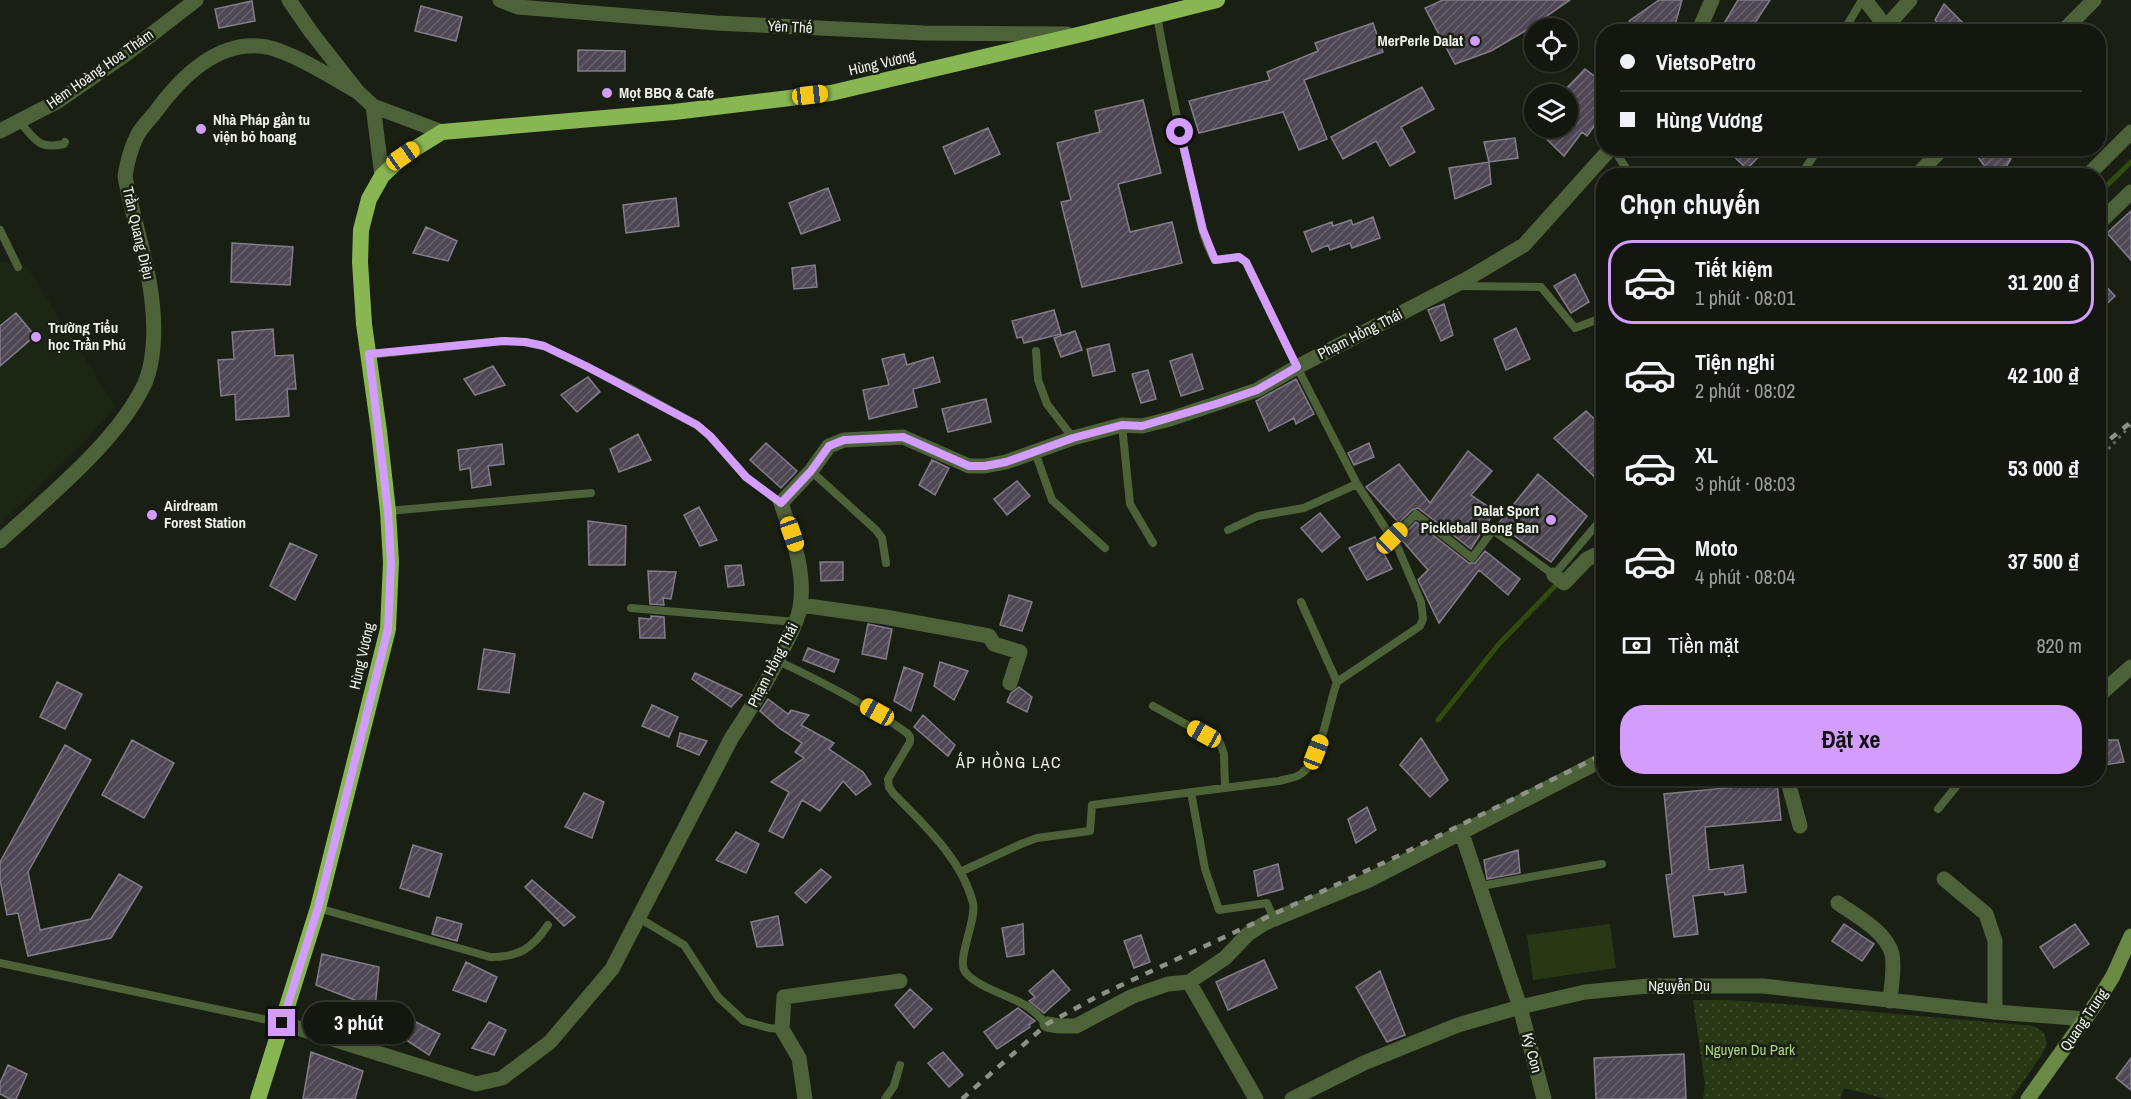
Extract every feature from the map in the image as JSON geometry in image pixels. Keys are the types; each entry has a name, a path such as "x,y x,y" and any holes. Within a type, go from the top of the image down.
{"highway":[{"name":"Hùng Vương","path":"258,1099 318,908 388,629 391,562 388,511 361,291 361,230 369,199 382,176 403,156 442,132 674,112 831,93 1217,0"}],"main road":[{"name":"Quang Trung","path":"2028,1099 2086,1019 2113,976 2131,936"}],"street":[{"name":"Hẻm Hoàng Hoa Thám","path":"0,131 58,101 196,0"},
{"path":"289,0 310,32 372,106 442,132"},
{"name":"Yên Thế","path":"500,0 518,7 680,21 923,33 1082,34"},
{"path":"1702,24 1712,0"},
{"path":"1864,0 1884,24"},
{"path":"1889,24 1910,0"},
{"path":"2070,24 2094,0"},
{"name":"Trần Quang Diệu","path":"0,541 71,476 122,421 145,381 154,341 152,301 125,176 127,162 137,136 168,95 197,67 222,52 246,46 267,47 286,54 358,92"},
{"path":"372,106 382,176"},
{"path":"2095,168 2131,132"},
{"name":"Phạm Hồng Thái","path":"282,1023 476,1084 502,1078 550,1042 612,969 732,737 755,703 778,661 796,622 801,605 797,549 781,503 811,471 829,446 844,440 903,437 969,466 985,466 1006,462 1073,438 1122,425 1142,426 1257,390 1524,245 1605,156"},
{"path":"1924,168 1935,156"},
{"path":"2106,216 2131,192"},
{"path":"1558,578 1596,554"},
{"path":"801,605 885,617 989,636 994,644 1020,652 1010,683"},
{"path":"2106,689 2131,667"},
{"path":"1047,1024 1076,1026 1132,996 1168,984 1189,982 1225,958 1248,934 1274,919 1370,880 1596,763"},
{"path":"1789,786 1800,826"},
{"name":"Ký Con","path":"1461,831 1520,1007 1544,1099"},
{"path":"1944,879 1986,914 1995,941 1995,1012"},
{"path":"1838,903 1883,938 1892,952 1890,1001"},
{"path":"805,1099 799,1058 782,1029 783,997 900,981"},
{"path":"1189,982 1256,1099"},
{"name":"Nguyễn Du","path":"1292,1099 1364,1063 1458,1025 1520,1007 1585,993 1648,986 1763,986 1995,1012 2086,1019"}],"lane":[{"path":"1848,24 1864,0"},
{"path":"1157,16 1178,123 1210,253 1215,260 1239,257 1246,262 1357,484 1398,548 1421,602 1423,619 1420,626 1337,682"},
{"path":"19,121 34,139 44,146 51,147 63,144 65,141"},
{"path":"0,230 18,267"},
{"path":"1452,286 1540,287 1575,328 1596,320"},
{"path":"369,354 503,341 544,346 697,425 710,436 746,477 781,503"},
{"path":"1036,351 1038,380 1047,404 1073,438"},
{"path":"1122,425 1130,504 1153,543"},
{"path":"1035,452 1052,500 1105,548"},
{"path":"811,471 876,530 882,538 886,563"},
{"path":"1228,530 1258,516 1304,508 1357,484"},
{"path":"388,511 591,493"},
{"path":"1392,538 1416,514 1472,558 1493,530 1558,578 1596,527"},
{"path":"960,872 1021,843 1037,838 1090,831 1092,805 1279,781 1300,776 1311,764 1318,748 1337,682 1302,602"},
{"path":"631,608 796,622"},
{"path":"778,661 877,712 910,737 910,742 888,779 889,787 927,827 960,872 973,904 974,915 962,964 965,972 975,980 1026,1005 1047,1024"},
{"path":"1154,706 1220,743 1224,754 1225,788"},
{"path":"1938,809 1957,786"},
{"path":"1191,792 1204,869 1220,909 1267,903 1274,919"},
{"path":"1481,886 1602,864"},
{"path":"318,908 490,957 504,957 520,953 539,938 548,925"},
{"path":"639,918 684,945 718,997 744,1021 782,1029"},
{"path":"0,963 282,1023"},
{"path":"885,1099 894,1086 900,1065"}],"path":[{"path":"2106,452 2131,425"}],"shaded area":[{"name":"Trường Tiểu học Trần Phú","path":"0,262 27,267 115,406 88,438 0,525"}],"green space":[{"path":"1610,924 1616,968 1533,980 1527,935"},
{"name":"Nguyen Du Park","path":"1693,1000 1784,1004 2033,1026 2044,1033 2047,1044 2011,1099 1887,1099 1844,1088 1840,1099 1703,1099 1705,1084"}],"building":[{"name":"MerPerle Dalat","path":"1443,0 1570,0 1544,18 1524,18 1524,32 1491,51 1455,64 1425,8"},
{"path":"1659,0 1682,0 1675,24 1630,24 1629,21"},
{"path":"1738,0 1770,0 1754,24 1724,24"},
{"path":"252,1 255,21 219,28 215,9"},
{"path":"1944,4 1964,24 1939,24 1935,20"},
{"path":"421,6 462,17 456,41 415,31"},
{"path":"1373,23 1383,52 1304,80 1327,139 1299,150 1283,112 1199,133 1189,101 1270,80 1267,72 1318,51 1315,43"},
{"path":"578,50 625,51 625,71 578,71"},
{"path":"1585,69 1596,77 1596,124 1587,136 1582,132 1578,137 1578,84 1571,84"},
{"path":"1422,87 1434,109 1401,127 1415,152 1390,166 1376,141 1343,159 1331,137"},
{"path":"1143,100 1161,173 1118,184 1130,232 1172,222 1182,263 1082,287 1061,202 1071,200 1057,143 1100,132 1095,111"},
{"path":"988,128 1000,154 955,174 943,147"},
{"path":"1515,138 1518,158 1489,162 1484,142"},
{"path":"1545,138 1578,138 1564,156"},
{"path":"1733,156 1759,156 1748,168"},
{"path":"1977,156 2006,156 2011,159 2005,168 1986,168"},
{"path":"1489,162 1491,184 1455,199 1449,168"},
{"path":"828,188 840,220 801,234 789,203"},
{"path":"676,198 679,226 626,233 623,205"},
{"path":"2131,211 2131,260 2107,233"},
{"path":"1373,217 1380,238 1352,248 1350,243 1330,250 1328,245 1312,252 1304,232 1332,222 1333,226 1351,220 1353,225"},
{"path":"426,227 457,241 448,261 413,253"},
{"path":"232,243 293,247 290,285 231,282"},
{"path":"815,265 817,287 794,289 792,268"},
{"path":"1575,274 1589,302 1571,313 1554,286"},
{"path":"2106,286 2115,296 2106,304"},
{"path":"1444,304 1453,335 1441,341 1428,310"},
{"path":"1054,310 1061,334 1024,343 1022,337 1017,338 1012,321"},
{"path":"16,313 35,336 0,366 0,326"},
{"path":"1516,328 1530,359 1506,370 1494,339"},
{"path":"273,329 275,356 293,355 296,389 287,389 289,416 236,420 235,394 221,396 218,360 234,359 232,332"},
{"path":"1075,331 1082,350 1061,357 1054,338"},
{"path":"1109,344 1115,371 1093,376 1087,349"},
{"path":"904,354 907,365 933,357 940,382 913,389 917,407 869,419 863,390 889,385 882,359"},
{"path":"1192,354 1203,389 1181,396 1170,361"},
{"path":"493,366 505,385 475,395 464,379"},
{"path":"1148,370 1156,399 1141,403 1132,374"},
{"path":"588,377 600,392 577,412 561,395"},
{"path":"1296,379 1314,414 1296,424 1294,418 1269,431 1256,401"},
{"path":"986,399 991,422 948,432 942,409"},
{"path":"1586,411 1596,420 1596,478 1554,438"},
{"path":"638,434 651,460 619,472 610,449"},
{"path":"766,443 797,471 781,488 750,460"},
{"path":"1369,443 1374,457 1354,465 1348,453"},
{"path":"502,444 504,464 488,466 491,485 472,488 470,468 460,470 458,450"},
{"path":"1468,451 1492,471 1471,495 1495,511 1471,549 1418,508 1412,510 1399,523 1366,487 1399,464 1430,503"},
{"path":"932,460 949,468 935,495 919,485"},
{"path":"1538,474 1587,516 1551,562 1498,524"},
{"path":"1017,481 1030,496 1007,515 994,499"},
{"path":"699,507 717,540 700,546 684,515"},
{"path":"1320,513 1340,537 1322,552 1301,528"},
{"path":"588,521 626,526 625,565 589,565"},
{"path":"1416,522 1469,563 1475,563 1485,551 1520,579 1508,595 1479,570 1439,623 1418,580 1428,570 1400,538"},
{"path":"1375,537 1392,569 1367,580 1349,548"},
{"path":"290,543 317,555 295,600 270,586"},
{"path":"820,562 843,562 843,580 821,581"},
{"path":"741,565 744,585 728,587 725,566"},
{"path":"648,571 676,572 671,599 663,598 664,605 650,604"},
{"path":"1009,595 1032,602 1022,631 1000,625"},
{"path":"651,616 664,617 665,638 640,638 639,618 651,619"},
{"path":"868,624 892,629 886,659 862,654"},
{"path":"808,648 839,660 834,672 803,660"},
{"path":"484,649 515,654 509,693 478,689"},
{"path":"940,662 968,671 954,700 934,686"},
{"path":"904,667 923,674 911,711 894,701"},
{"path":"695,673 742,695 731,707 692,679"},
{"path":"57,682 82,694 65,729 40,717"},
{"path":"1019,687 1032,697 1027,712 1007,702 1011,693"},
{"path":"768,699 788,714 791,710 809,715 801,725 834,743 829,749 863,772 871,784 856,795 843,781 820,811 802,800 783,838 769,831 789,792 771,782 804,758 795,752 802,743 779,728 760,711"},
{"path":"652,705 678,717 669,737 642,726"},
{"path":"923,715 955,745 948,756 914,727"},
{"path":"680,733 707,741 699,755 677,746"},
{"path":"1421,738 1448,780 1430,797 1400,765"},
{"path":"132,740 174,763 144,818 102,795"},
{"path":"2106,740 2118,740 2124,762 2106,765"},
{"path":"65,745 91,760 28,872 40,930 91,919 119,874 142,887 111,938 28,956 18,913 7,915 0,880 0,862"},
{"path":"1746,786 1777,786 1781,820 1705,827 1709,870 1743,865 1746,892 1693,896 1698,934 1674,937 1666,875 1672,874 1664,794"},
{"path":"584,793 604,802 592,838 565,827"},
{"path":"1367,807 1376,830 1356,843 1348,819"},
{"path":"736,832 759,844 746,873 716,860"},
{"path":"413,845 442,854 429,897 400,888"},
{"path":"1518,850 1520,873 1487,879 1484,860"},
{"path":"1278,864 1283,889 1258,896 1254,871"},
{"path":"821,869 831,877 806,903 795,893"},
{"path":"532,880 575,917 564,926 525,887"},
{"path":"778,916 783,945 757,947 751,922"},
{"path":"437,917 462,924 457,941 432,934"},
{"path":"1023,924 1024,954 1007,957 1002,928"},
{"path":"1844,924 1874,944 1862,961 1832,941"},
{"path":"2075,924 2089,944 2054,968 2040,947"},
{"path":"1141,935 1150,962 1134,968 1124,941"},
{"path":"322,954 379,967 375,1008 316,985"},
{"path":"1264,960 1277,988 1228,1010 1216,982"},
{"path":"466,962 497,977 486,1002 453,990"},
{"path":"1053,970 1070,990 1044,1013 1029,1001 1035,997 1029,991"},
{"path":"1380,971 1405,1035 1387,1042 1356,987"},
{"path":"910,989 932,1009 914,1028 895,1005"},
{"path":"1018,1008 1035,1021 1029,1025 1030,1027 997,1049 984,1032"},
{"path":"412,1020 440,1034 429,1055 400,1036"},
{"path":"489,1022 506,1030 494,1055 472,1048"},
{"path":"311,1052 363,1071 355,1099 303,1099"},
{"path":"943,1052 963,1075 949,1087 928,1063"},
{"path":"1684,1054 1686,1099 1596,1099 1594,1058"},
{"path":"2131,1058 2131,1090 2116,1078"},
{"path":"8,1065 27,1074 16,1099 0,1094 0,1083"}],"waterway":[{"path":"2106,186 2131,162"},
{"path":"1438,720 1499,644 1559,582"}],"railway":[{"path":"2106,442 2131,422"},
{"path":"962,1099 1047,1024 1098,996 1398,856 1596,758"}],"place":[{"name":"MerPerle Dalat","path":"1475,41"},
{"name":"Mọt BBQ & Cafe","path":"607,93"},
{"name":"Nhà Pháp gần tu viện bỏ hoang","path":"201,129"},
{"name":"Trường Tiểu học Trần Phú","path":"36,337"},
{"name":"Airdream Forest Station","path":"152,515"},
{"name":"Dalat Sport Pickleball Bong Ban","path":"1551,520"}],"district":[{"name":"ẤP HỒNG LẠC","path":"1009,762"}],"route":[{"path":"282,1023 318,908 388,629 391,562 388,511 369,354 503,341 544,346 628,387 697,425 710,436 746,477 781,503 811,471 829,446 844,440 903,437 969,466 985,466 1006,462 1073,438 1122,425 1142,426 1170,419 1257,390 1297,367 1246,262 1239,257 1215,260 1210,253 1180,132"}]}
